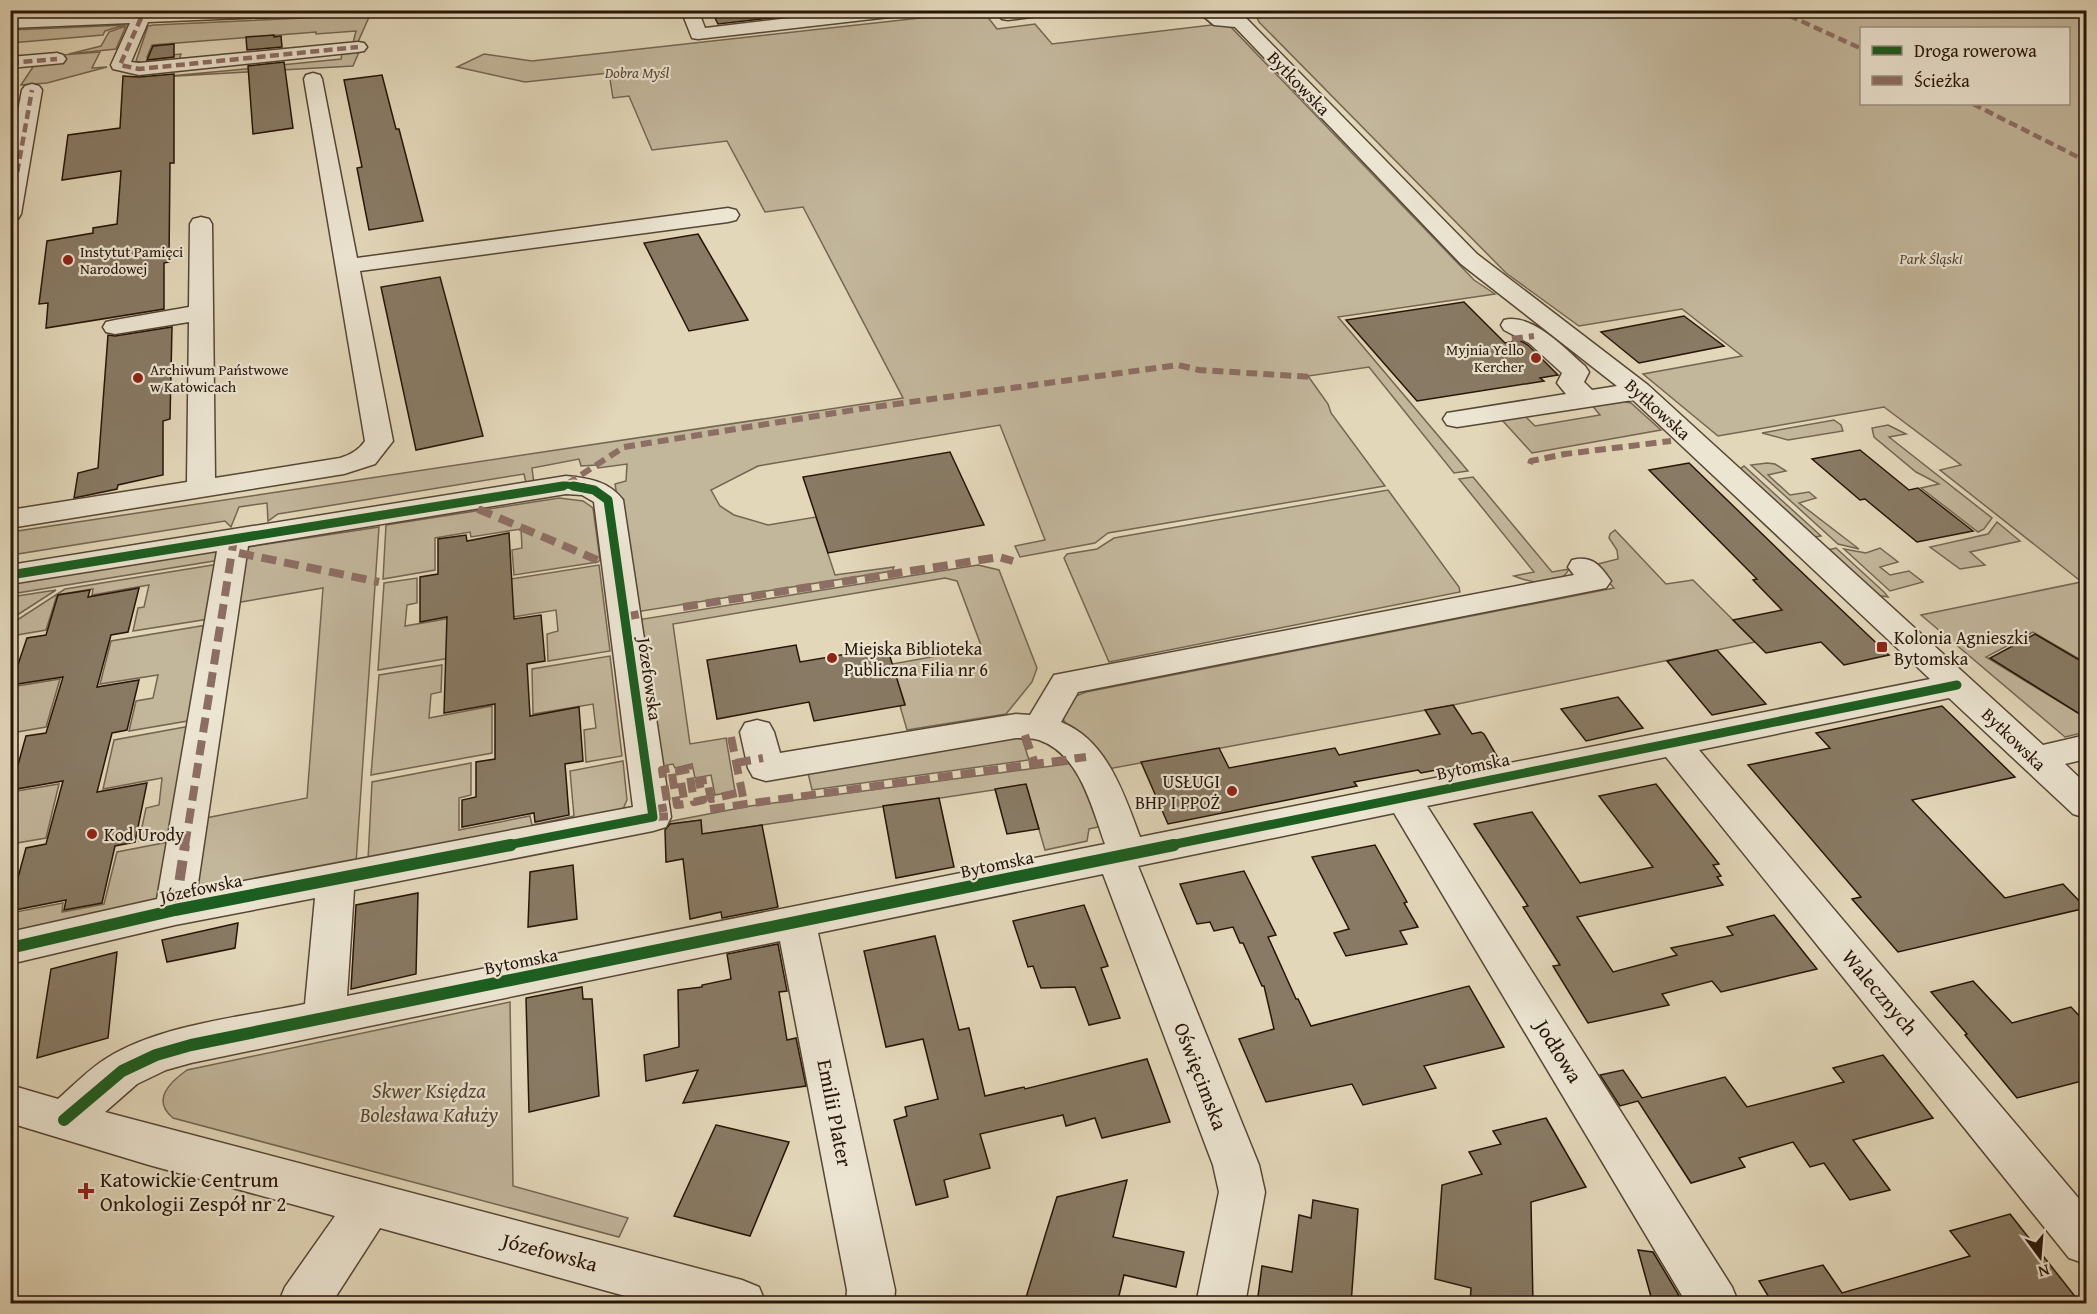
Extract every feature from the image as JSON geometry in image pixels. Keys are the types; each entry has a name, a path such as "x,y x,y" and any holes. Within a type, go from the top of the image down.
{"street":[{"path":"10,23 320,10"},
{"path":"760,10 691,14 698,34 907,10"},
{"path":"1008,15 1047,10"},
{"path":"1204,10 1220,21 1237,16"},
{"name":"Bytkowska","path":"1237,16 1469,259 1509,292 1605,362 1639,391 2086,805"},
{"path":"141,18 120,65 139,69 358,47"},
{"path":"10,63 57,59"},
{"path":"10,519 344,466 361,461 373,453 379,441 314,79"},
{"path":"10,214 32,90"},
{"path":"347,266 728,215"},
{"path":"201,224 201,489"},
{"path":"114,327 201,312"},
{"path":"1513,325 1538,338 1576,372 1570,383 1586,399"},
{"path":"1457,418 1639,391"},
{"name":"Józefowska","path":"10,575 566,485 589,488 604,495 608,500 653,817 175,910 10,948"},
{"name":"Józefowska","path":"175,910 234,539"},
{"path":"1041,726 1066,683 1595,581 1583,567"},
{"name":"Bytomska","path":"64,1120 122,1071 156,1055 191,1045 1957,684"},
{"path":"756,732 766,768 1016,726 1041,726 1052,730 1070,742 1091,764 1121,855"},
{"name":"Walecznych","path":"1674,742 2086,1242"},
{"path":"2035,759 2086,747"},
{"name":"Jodłowa","path":"1403,798 1715,1304"},
{"name":"Oświęcimska","path":"1121,855 1238,1174 1242,1192 1220,1304"},
{"path":"325,1017 336,878"},
{"name":"Emilii Plater","path":"796,922 871,1290 870,1304"},
{"name":"Józefowska","path":"10,1104 742,1304"},
{"path":"302,1304 370,1204"}],"green space":[{"name":"Dobra Myśl","path":"983,11 997,29 1035,24 1052,44 1212,25 1197,11 1227,23 1474,280 1495,294 1338,317 1468,471 1454,473 1369,367 1308,376 1328,404 1331,413 1385,486 1108,533 1095,543 1020,557 1015,546 1045,540 1000,425 758,466 711,490 720,506 734,515 768,525 816,517 835,575 894,567 892,571 636,612 615,484 626,481 627,464 598,468 597,465 581,466 579,459 532,468 534,484 526,483 524,474 278,514 268,521 267,503 239,507 231,527 225,521 11,555 11,532 903,398 803,207 765,212 727,141 652,150 629,96 613,98 609,73 525,82 457,67 484,54 532,61"},
{"name":"Park Śląski","path":"1254,11 2086,11 2086,578 2078,579 1940,470 1961,465 1884,407 1718,436 1643,374 1742,356 1682,309 1579,326 1506,273 1259,22"},
{"path":"370,15 357,44 353,43 356,31 316,34 316,32 152,45 147,57 181,54 179,61 146,64 136,61 148,26"},
{"path":"125,25 105,31 103,35 11,43 11,30"},
{"path":"126,26 116,49 69,54 101,46 109,32"},
{"path":"100,52 92,68 107,67 47,83 21,85 37,61 62,55"},
{"path":"359,52 353,66 159,77 266,67 267,61 272,61 271,66 341,59 342,54"},
{"path":"1621,401 1631,403 1661,430 1532,453 1502,420 1525,416 1535,426 1600,415 1591,404"},
{"path":"1834,420 1841,425 1843,431 1788,440 1762,433"},
{"path":"1888,425 1906,434 1889,437 1992,518 1984,529 1978,532 1921,488 1939,484 1916,472 1874,437 1872,428"},
{"path":"1775,464 1786,471 1768,475 1790,495 1809,492 1816,498 1799,503 1859,549 1838,544 1751,465"},
{"path":"1744,466 1821,536 1814,537 1740,469"},
{"path":"1473,477 1552,572 1569,569 1559,580 1544,583 1514,576 1534,572 1459,479"},
{"path":"1388,490 1459,587 1460,592 1109,662 1064,558 1067,554 1097,549 1114,538"},
{"path":"559,498 583,501 593,508 600,560 598,562 514,575 512,550 522,548 521,529 471,537 470,532 435,538 435,570 383,579 386,525"},
{"path":"1997,522 2020,541 1970,552 1985,565 1960,569 1930,547 1988,534"},
{"path":"379,527 356,863 183,898 196,820 307,798 323,588 235,603 234,561 248,547"},
{"path":"1615,530 1666,584 1693,580 1755,642 1453,705 1108,769 1064,721 1062,714 1071,698 1086,692 1614,588 1594,565 1618,559 1617,550 1609,538"},
{"path":"229,543 226,559 11,594 11,579"},
{"path":"1836,548 1888,597 1876,595 1828,550"},
{"path":"1880,548 1898,562 1880,567 1890,575 1909,571 1923,582 1890,591 1844,549 1866,553"},
{"path":"225,563 215,618 133,631 138,608 144,607 149,585 92,595 93,589 57,595 46,630 11,636 11,624 65,589"},
{"path":"599,565 610,651 548,661 547,634 558,631 556,610 500,619 499,581"},
{"path":"978,565 999,570 1037,668 1032,682 1006,714 907,730 900,706 905,704 892,664 982,648 957,581 945,578 673,624 690,744 726,738 735,791 715,795 711,775 695,778 692,764 675,768 673,764 657,767 637,620"},
{"path":"417,578 417,603 407,605 405,626 463,616 462,656 378,670 384,583"},
{"path":"2086,581 2086,663 2033,632 1986,657 2086,718 2086,732 2065,737 1921,615"},
{"path":"56,590 11,619 11,597"},
{"path":"213,624 199,719 129,731 136,701 153,698 158,675 100,684 111,641"},
{"path":"610,656 622,756 586,762 584,730 596,728 593,704 533,714 532,669"},
{"path":"442,665 441,692 431,694 429,718 492,706 492,753 371,775 379,675"},
{"path":"60,679 46,727 11,733 11,687"},
{"path":"196,725 181,834 139,841 146,808 159,805 162,778 103,789 114,740"},
{"path":"1021,735 1029,760 812,790 808,773"},
{"path":"623,761 627,800 623,809 368,860 372,782 471,763 471,795 459,798 459,830 530,816 532,825 574,816 570,771"},
{"path":"1075,763 1103,826 1089,829 1087,841 1045,850 1026,785 702,834 701,820 665,825 672,821 750,806"},
{"path":"59,784 46,838 11,844 11,792"},
{"path":"179,840 171,900 11,939 10,913 63,903 62,912 104,904 117,852"},
{"name":"Skwer Księdza Bolesława Kałuży","path":"510,1002 513,1186 628,1218 619,1237 173,1118 164,1105 165,1092 187,1070"}],"building":[{"path":"711,10 823,10 823,12 718,24"},
{"path":"274,35 274,37 281,36 282,47 247,50 246,37"},
{"path":"174,44 174,57 147,60 153,46"},
{"path":"284,62 293,128 253,134 248,66"},
{"path":"174,74 174,163 170,163 169,262 164,263 164,309 46,328 48,303 39,304 47,241 93,233 93,228 117,224 121,171 62,180 68,135 120,128 123,76"},
{"path":"382,75 423,221 369,230 357,168 362,167 344,80"},
{"path":"698,234 748,320 689,331 644,243"},
{"path":"440,277 483,436 416,450 381,287"},
{"path":"1464,302 1505,343 1519,340 1528,345 1558,375 1540,378 1544,381 1417,401 1346,320"},
{"path":"1684,316 1724,346 1639,363 1601,332"},
{"name":"Archiwum Państwowe w Katowicach","path":"172,327 170,419 163,421 163,475 118,485 117,489 74,498 78,473 98,468 108,335 115,336"},
{"path":"1860,450 1909,490 1918,488 1973,531 1917,542 1865,499 1860,500 1812,459"},
{"path":"950,452 984,525 828,553 803,477"},
{"path":"1689,463 1889,655 1844,665 1821,642 1766,653 1733,620 1782,610 1753,580 1757,579 1649,470"},
{"path":"509,533 514,619 541,615 545,661 527,664 530,716 579,707 583,761 565,764 569,815 535,822 534,813 462,827 462,800 476,797 476,762 495,759 495,704 444,713 447,617 420,622 420,577 438,574 438,539 466,535 467,541"},
{"path":"139,588 128,632 111,635 97,687 139,680 127,730 112,733 97,792 147,783 135,842 115,846 102,903 64,910 66,900 10,911 10,886 16,885 26,848 46,844 63,781 11,790 26,736 46,733 63,677 11,685 27,638 46,635 58,595 90,590 88,597"},
{"path":"2035,634 2086,664 2086,718 1990,658"},
{"path":"796,645 800,662 887,647 905,705 814,721 809,702 717,719 707,660"},
{"path":"1717,650 1766,704 1712,715 1667,661"},
{"path":"1618,697 1643,728 1586,741 1561,709"},
{"path":"1453,705 1472,734 1481,732 1484,734 1498,758 1421,773 1418,770 1354,782 1357,786 1168,824 1141,762 1219,748 1229,768 1335,748 1339,755 1440,734 1425,710"},
{"path":"1942,706 2015,777 1912,800 2005,898 2063,884 2086,908 1898,952 1852,899 1861,897 1748,765 1830,748 1816,733"},
{"path":"1026,784 1039,829 1007,834 995,789"},
{"path":"1656,784 1719,864 1713,865 1721,876 1717,877 1723,885 1577,917 1613,972 1677,955 1671,948 1733,935 1727,927 1774,915 1817,969 1721,992 1712,981 1662,994 1669,1005 1588,1023 1553,966 1560,965 1523,907 1528,906 1474,824 1532,812 1580,883 1653,867 1599,796"},
{"path":"939,798 954,867 896,878 883,806"},
{"path":"701,820 702,834 762,825 778,907 722,918 721,912 690,919 683,859 666,862 665,830 670,824"},
{"path":"1375,845 1407,902 1404,903 1418,927 1400,931 1407,944 1346,956 1334,933 1349,929 1312,857"},
{"path":"573,865 577,919 528,927 530,872"},
{"path":"1244,871 1276,935 1268,937 1311,1026 1469,986 1504,1047 1424,1066 1436,1088 1363,1105 1352,1084 1266,1102 1239,1039 1274,1029 1264,986 1233,927 1214,931 1210,922 1197,924 1180,884"},
{"path":"418,893 416,974 351,989 356,905"},
{"path":"1084,905 1108,966 1101,968 1120,1018 1089,1025 1075,987 1041,988 1033,966 1028,967 1013,921"},
{"path":"238,923 235,948 167,962 162,940"},
{"path":"935,936 959,1030 969,1028 985,1096 1024,1087 1025,1089 1147,1059 1170,1122 1102,1138 1095,1118 1066,1126 1063,1115 980,1134 990,1168 944,1180 948,1197 916,1205 894,1120 907,1116 905,1107 938,1099 923,1039 886,1047 864,951"},
{"path":"778,944 787,991 779,992 787,1040 796,1038 806,1086 683,1103 698,1070 646,1081 644,1055 679,1047 678,990 702,987 702,985 731,979 727,954"},
{"path":"117,952 108,1038 37,1058 51,969"},
{"path":"1973,981 2012,1023 2071,1007 2086,1023 2086,1080 2017,1098 1931,992"},
{"path":"582,987 583,999 592,999 599,1096 529,1112 526,998"},
{"path":"1883,1055 1933,1118 1853,1140 1890,1190 1850,1200 1824,1163 1810,1167 1793,1142 1739,1158 1745,1167 1691,1183 1638,1101 1620,1106 1600,1075 1623,1070 1642,1098 1725,1077 1747,1107 1844,1082 1833,1068"},
{"path":"1546,1118 1586,1187 1531,1202 1533,1304 1470,1304 1471,1288 1435,1279 1442,1185 1482,1174 1469,1152 1501,1144 1493,1131"},
{"path":"716,1125 789,1142 750,1236 674,1216"},
{"path":"1127,1180 1113,1237 1184,1252 1176,1287 1124,1275 1117,1304 1024,1304 1057,1197"},
{"path":"1313,1200 1358,1209 1351,1304 1257,1304 1262,1266 1292,1272 1299,1215 1311,1218"},
{"path":"2010,1214 2081,1304 1773,1304 1759,1281 1823,1265 1842,1293 1970,1256 1950,1231"},
{"path":"1638,1250 1653,1252 1684,1304 1653,1304"}],"marked path":[{"path":"1777,10 1860,48"},
{"path":"141,18 120,65 139,69 358,47"},
{"path":"10,63 57,59"},
{"path":"10,214 32,90"},
{"path":"1975,105 2086,161"},
{"path":"1512,339 1534,336"},
{"path":"567,484 624,447 860,409 1178,365 1199,370 1313,377"},
{"path":"1530,464 1531,461 1565,454 1671,441"},
{"path":"478,509 602,562"},
{"path":"175,910 234,539"},
{"path":"239,553 379,582"},
{"path":"683,607 999,557 1013,561"},
{"path":"624,617 640,614"},
{"path":"1025,735 1035,764"},
{"path":"731,737 743,797"},
{"path":"710,809 1086,757"},
{"path":"736,763 763,758"},
{"path":"652,810 668,807 662,770 671,768 677,805 685,804 679,771 689,769 694,802 703,800 699,781 707,780 711,799 742,792"},
{"path":"653,817 672,816"}],"cycle path":[{"path":"10,575 566,485 600,492 608,500 653,817 175,910 10,948"},
{"path":"64,1120 122,1071 156,1055 191,1045 1957,685"}],"place":[{"name":"Instytut Pamięci Narodowej","path":"68,260"},
{"name":"Myjnia Yello Kercher","path":"1536,358"},
{"name":"Archiwum Państwowe w Katowicach","path":"138,378"},
{"name":"Kolonia Agnieszki Bytomska","path":"1882,647"},
{"name":"Miejska Biblioteka Publiczna Filia nr 6","path":"832,658"},
{"name":"USŁUGI BHP I PPOŻ","path":"1232,791"},
{"name":"Kod Urody","path":"92,834"},
{"name":"Katowickie Centrum Onkologii Zespół nr 2","path":"86,1191"}]}
